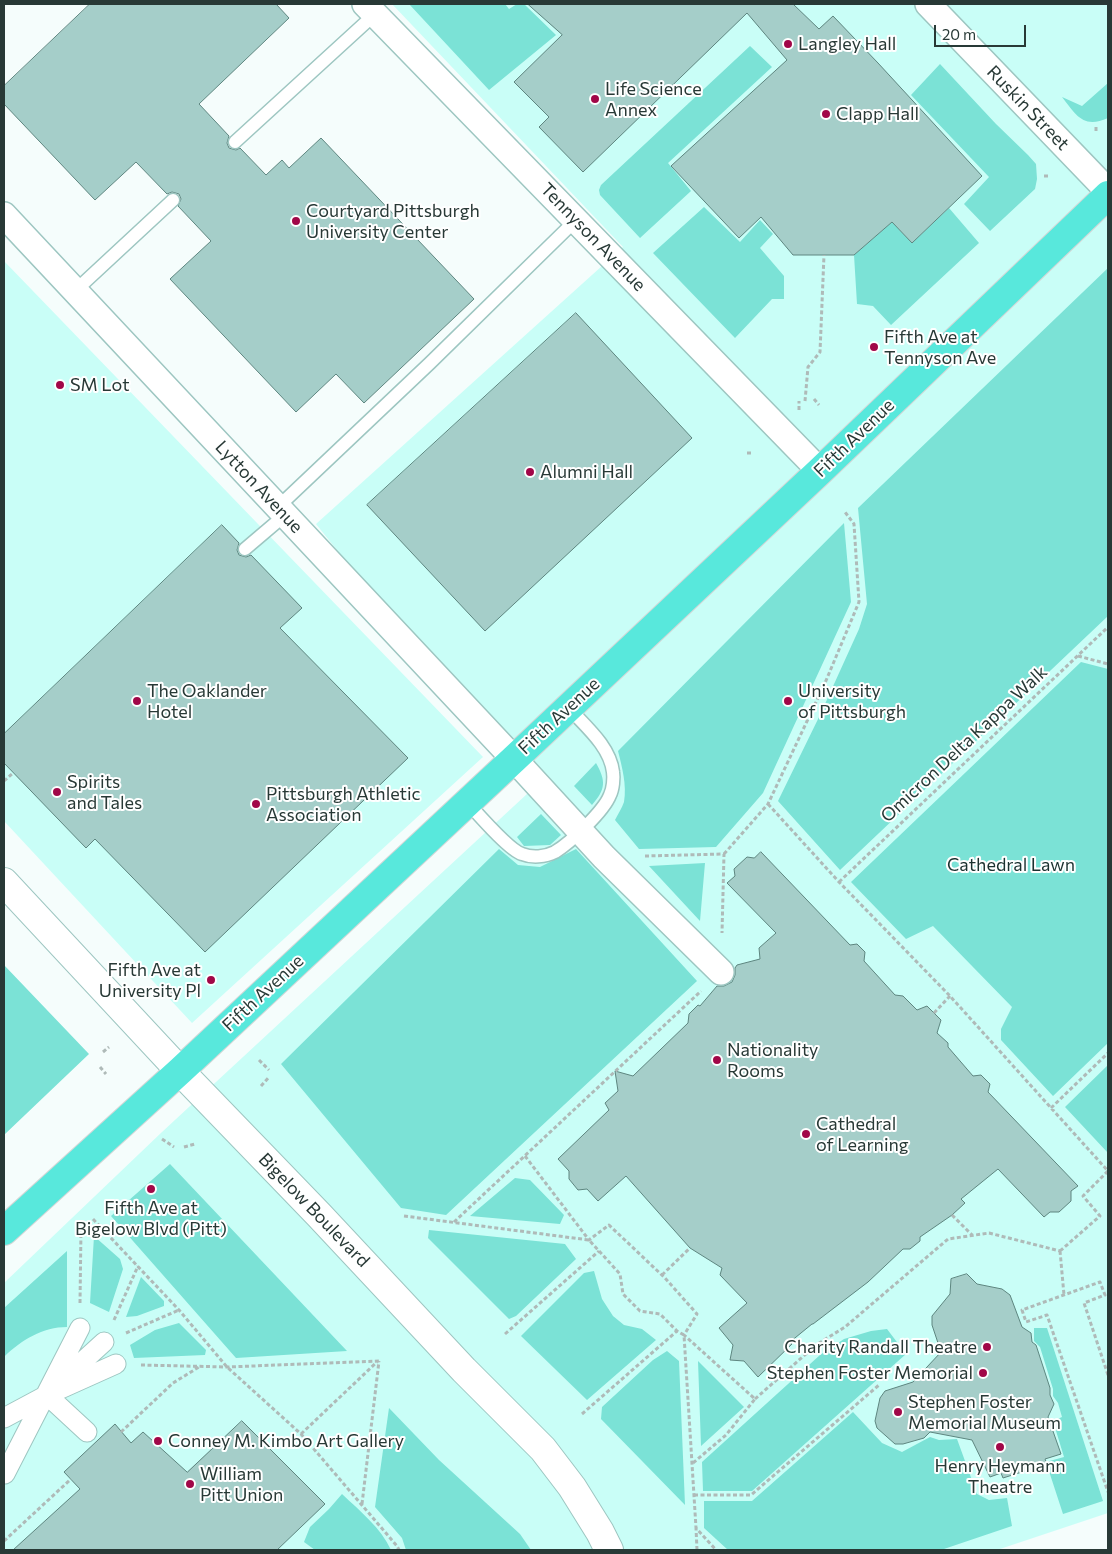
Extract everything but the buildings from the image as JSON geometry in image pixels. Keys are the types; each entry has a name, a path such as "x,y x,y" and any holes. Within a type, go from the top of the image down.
{"highway":[{"name":"Fifth Avenue","path":"4,1231 180,1071 514,759 820,471 1108,193"}],"main road":[{"name":"Bigelow Boulevard","path":"4,882 180,1071 319,1215 464,1370 543,1448 572,1487 609,1550"}],"street":[{"name":"Ruskin Street","path":"928,4 1108,193"},
{"name":"Tennyson Avenue","path":"370,9 820,471"},
{"name":"Lytton Avenue","path":"4,216 514,759 579,831 720,972"},
{"path":"5,1474 80,1328"},
{"path":"47,1395 104,1342"},
{"path":"4,1418 47,1395 116,1364"},
{"path":"47,1395 88,1432"}],"lane":[{"path":"235,142 370,9"},
{"path":"74,291 173,200"},
{"path":"245,550 281,511 576,220"},
{"path":"467,802 508,846 521,854 538,857 554,852 579,831 603,808 611,793 613,773 609,758 601,744 568,707"}],"path":[{"path":"805,402 808,367 820,352 824,255"},
{"path":"814,399 819,405"},
{"path":"747,453 752,453"},
{"path":"454,1223 720,972 724,854 768,804 825,683 859,602 854,524 845,512"},
{"name":"Omicron Delta Kappa Walk","path":"839,882 1108,627"},
{"path":"1078,656 1108,664"},
{"path":"4,781 13,773"},
{"path":"768,804 839,882 950,996 1108,1172 1083,1196 1100,1216 1060,1251"},
{"path":"604,857 724,854"},
{"path":"194,990 198,994"},
{"path":"934,1013 950,996"},
{"path":"103,1052 110,1047"},
{"path":"1051,1108 1108,1053"},
{"path":"259,1060 269,1070"},
{"path":"100,1067 106,1074"},
{"path":"261,1086 269,1077"},
{"path":"162,1139 174,1147"},
{"path":"184,1147 195,1144"},
{"path":"525,1156 589,1240 620,1274 623,1294 640,1311 660,1314 756,1399"},
{"path":"952,1215 972,1235"},
{"path":"404,1216 589,1240 609,1225 662,1275 697,1314 684,1335 697,1550"},
{"path":"93,1219 179,1310 227,1367 301,1434 399,1550"},
{"path":"80,1328 81,1229"},
{"path":"693,1463 726,1435 756,1399 816,1345 845,1327 948,1239 989,1233 1060,1251"},
{"path":"662,1275 690,1248"},
{"path":"505,1334 599,1251"},
{"path":"1060,1251 1064,1295"},
{"path":"104,1342 138,1266"},
{"path":"1108,1375 1084,1303 1105,1295 1100,1282 1022,1310 1026,1322 1047,1315 1108,1492"},
{"path":"104,1342 179,1310"},
{"path":"582,1414 677,1331"},
{"path":"116,1364 227,1367 379,1361"},
{"path":"301,1434 379,1361"},
{"path":"362,1504 379,1361"},
{"path":"121,1432 173,1383 201,1366"},
{"path":"694,1495 751,1495 879,1385"},
{"path":"4,1541 71,1479"},
{"path":"696,1528 716,1550"}],"shaded area":[{"name":"University of Pittsburgh","path":"392,4 1108,4 1108,1513 997,1550 4,1550 4,1283 162,1132 541,781 393,620 316,524 623,247"},
{"path":"4,261 483,757 192,1023 4,821"}],"green space":[{"path":"409,4 505,4 509,9 517,4 524,4 556,35 489,90"},
{"path":"750,46 772,67 668,163 691,191 640,238 600,195 601,185"},
{"path":"940,64 1036,164 1037,179 1035,189 990,231 964,204 989,177 911,95"},
{"path":"1108,83 1108,118 1099,121 1086,121 1081,118 1062,97 1082,106"},
{"path":"704,207 740,242 760,220 773,234 760,248 784,276 784,299 772,299 735,338 653,253"},
{"path":"949,208 979,243 891,325 873,306 857,304 854,255 892,222 912,243"},
{"path":"1108,268 1108,616 840,870 778,801 859,629 867,604 858,508"},
{"path":"844,523 851,602 763,793 716,847 639,849 615,820 625,796 624,776 618,751"},
{"name":"Cathedral Lawn","path":"1081,662 1108,669 1108,1043 1053,1096 1001,1040 1001,1029 1012,1007 933,926 906,939 851,882"},
{"path":"596,763 602,775 603,785 600,794 592,805 574,786"},
{"path":"541,814 561,835 550,845 524,846 517,837"},
{"path":"499,849 518,865 540,867 576,849 697,981 446,1215 401,1208 281,1064"},
{"path":"705,863 700,921 649,866"},
{"path":"4,965 89,1054 4,1135"},
{"path":"1108,1065 1108,1153 1065,1107"},
{"path":"170,1164 347,1351 236,1358 111,1216"},
{"path":"515,1178 530,1180 564,1215 560,1224 470,1216"},
{"path":"429,1230 565,1244 576,1259 516,1316 509,1319 428,1238"},
{"path":"94,1236 120,1259 123,1269 109,1312 90,1303"},
{"path":"67,1251 67,1327 41,1332 25,1340 4,1357 4,1308"},
{"path":"594,1271 602,1299 613,1316 624,1325 642,1329 656,1340 587,1400 521,1336 584,1273"},
{"path":"141,1277 164,1301 164,1306 137,1316 126,1317"},
{"path":"179,1323 206,1350 205,1355 134,1358 130,1345 155,1330"},
{"path":"1034,1328 1047,1328 1103,1501 1063,1514 1046,1462 1064,1457 1053,1421 1062,1417 1058,1403 1053,1396 1053,1389 1040,1347 1034,1341"},
{"path":"887,1329 906,1354 752,1491 703,1491 702,1462 820,1355 844,1339 871,1331"},
{"path":"667,1351 679,1361 685,1505 601,1419 602,1407 653,1360"},
{"path":"698,1361 744,1407 701,1446"},
{"path":"389,1408 439,1460 520,1534 531,1550 406,1550 402,1538 375,1507"},
{"path":"853,1412 882,1443 902,1452 930,1437 939,1440 957,1439 977,1494 989,1500 1007,1498 1012,1526 941,1550 728,1550 704,1528 704,1501 752,1501"},
{"path":"342,1494 376,1527 391,1550 315,1550 304,1542 310,1527"}],"place":[{"name":"Langley Hall","path":"788,44"},
{"name":"Life Science Annex","path":"595,99"},
{"name":"Clapp Hall","path":"826,114"},
{"name":"Courtyard Pittsburgh University Center","path":"296,221"},
{"name":"Fifth Ave at Tennyson Ave","path":"874,347"},
{"name":"SM Lot","path":"60,385"},
{"name":"Alumni Hall","path":"530,472"},
{"name":"The Oaklander Hotel","path":"137,701"},
{"name":"University of Pittsburgh","path":"788,701"},
{"name":"Spirits and Tales","path":"57,792"},
{"name":"Pittsburgh Athletic Association","path":"256,804"},
{"name":"Fifth Ave at University Pl","path":"211,980"},
{"name":"Nationality Rooms","path":"717,1060"},
{"name":"Cathedral of Learning","path":"806,1134"},
{"name":"Fifth Ave at Bigelow Blvd (Pitt)","path":"151,1189"},
{"name":"Charity Randall Theatre","path":"987,1347"},
{"name":"Stephen Foster Memorial","path":"983,1373"},
{"name":"Stephen Foster Memorial Museum","path":"898,1412"},
{"name":"Conney M. Kimbo Art Gallery","path":"158,1441"},
{"name":"Henry Heymann Theatre","path":"1000,1447"},
{"name":"William Pitt Union","path":"190,1484"}]}
